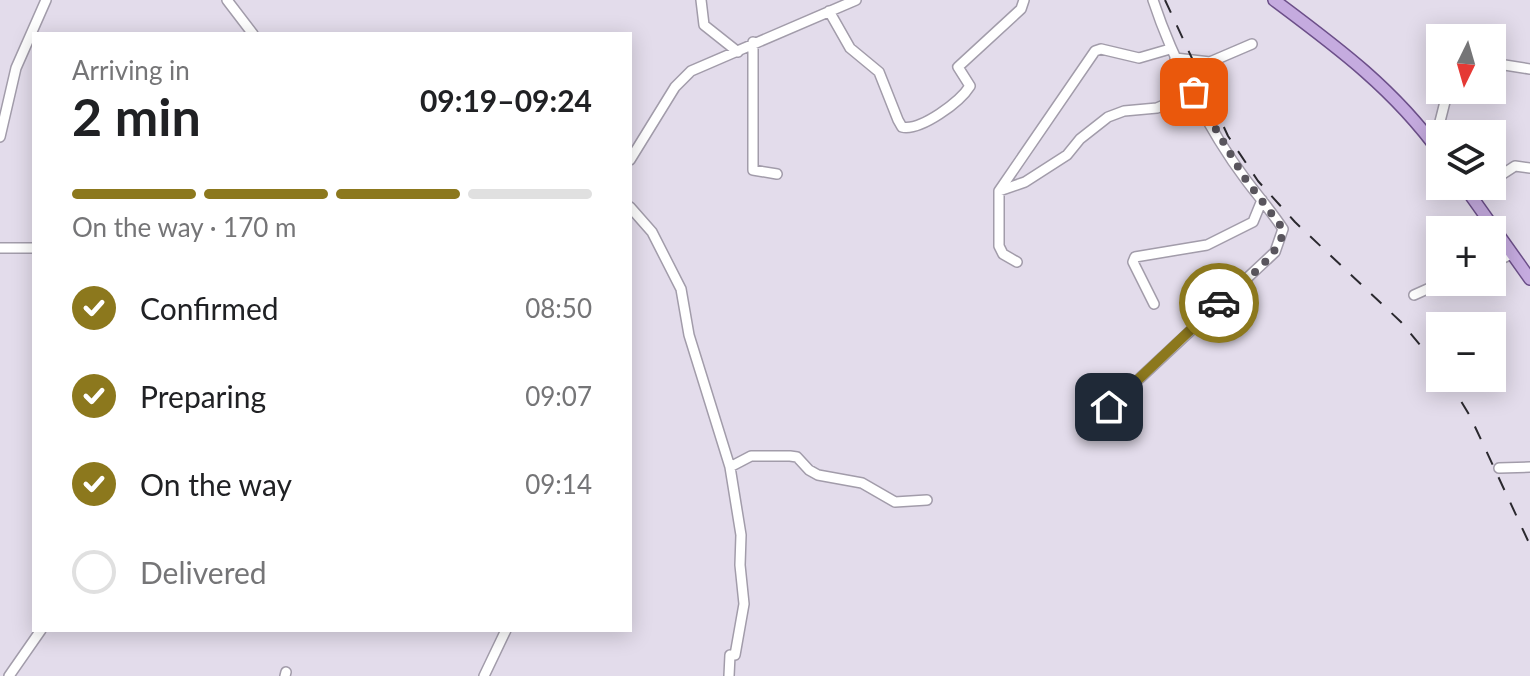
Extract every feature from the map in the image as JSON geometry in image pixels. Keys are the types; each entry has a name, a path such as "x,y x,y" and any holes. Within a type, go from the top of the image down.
{"main road":[{"path":"1274,0 1383,85 1426,136"},
{"path":"1473,200 1530,279"}],"street":[{"path":"0,137 16,68 46,0"},
{"path":"227,0 251,32"},
{"path":"701,0 704,25 738,52"},
{"path":"632,157 675,87 691,71 856,0"},
{"path":"829,11 850,48 879,72 898,120 902,127 909,129 964,97 970,86 958,67 1021,9 1024,0"},
{"path":"1109,407 1275,252 1283,236 1283,229 1244,177 1173,54 1153,0"},
{"path":"753,42 753,170 777,174"},
{"path":"1017,262 1003,254 999,246 999,191 1095,51 1101,49 1139,58 1173,54 1210,62 1252,44"},
{"path":"1506,65 1530,69"},
{"path":"999,191 1025,182 1067,155 1080,139 1108,117 1124,111 1157,108 1194,92"},
{"path":"1506,172 1515,166 1530,168"},
{"path":"1154,304 1133,262 1135,257 1207,245 1253,222 1262,200"},
{"path":"632,209 652,232 681,289 689,335 730,467 741,535 744,604 729,676"},
{"path":"0,248 32,248"},
{"path":"1506,257 1512,254"},
{"path":"1414,295 1426,290"},
{"path":"730,467 751,456 797,457 818,475 862,483 895,502 927,500"},
{"path":"1499,468 1530,467"},
{"path":"9,676 40,632"},
{"path":"484,676 505,632"}],"railway":[{"path":"1165,0 1228,136 1258,181 1295,222 1401,322 1426,352"},
{"path":"1455,392 1470,416 1530,545"}],"way so far":[{"path":"1194,92 1244,177 1283,229 1280,245 1275,252 1219,303"}],"route":[{"path":"1109,407 1219,303"}]}
